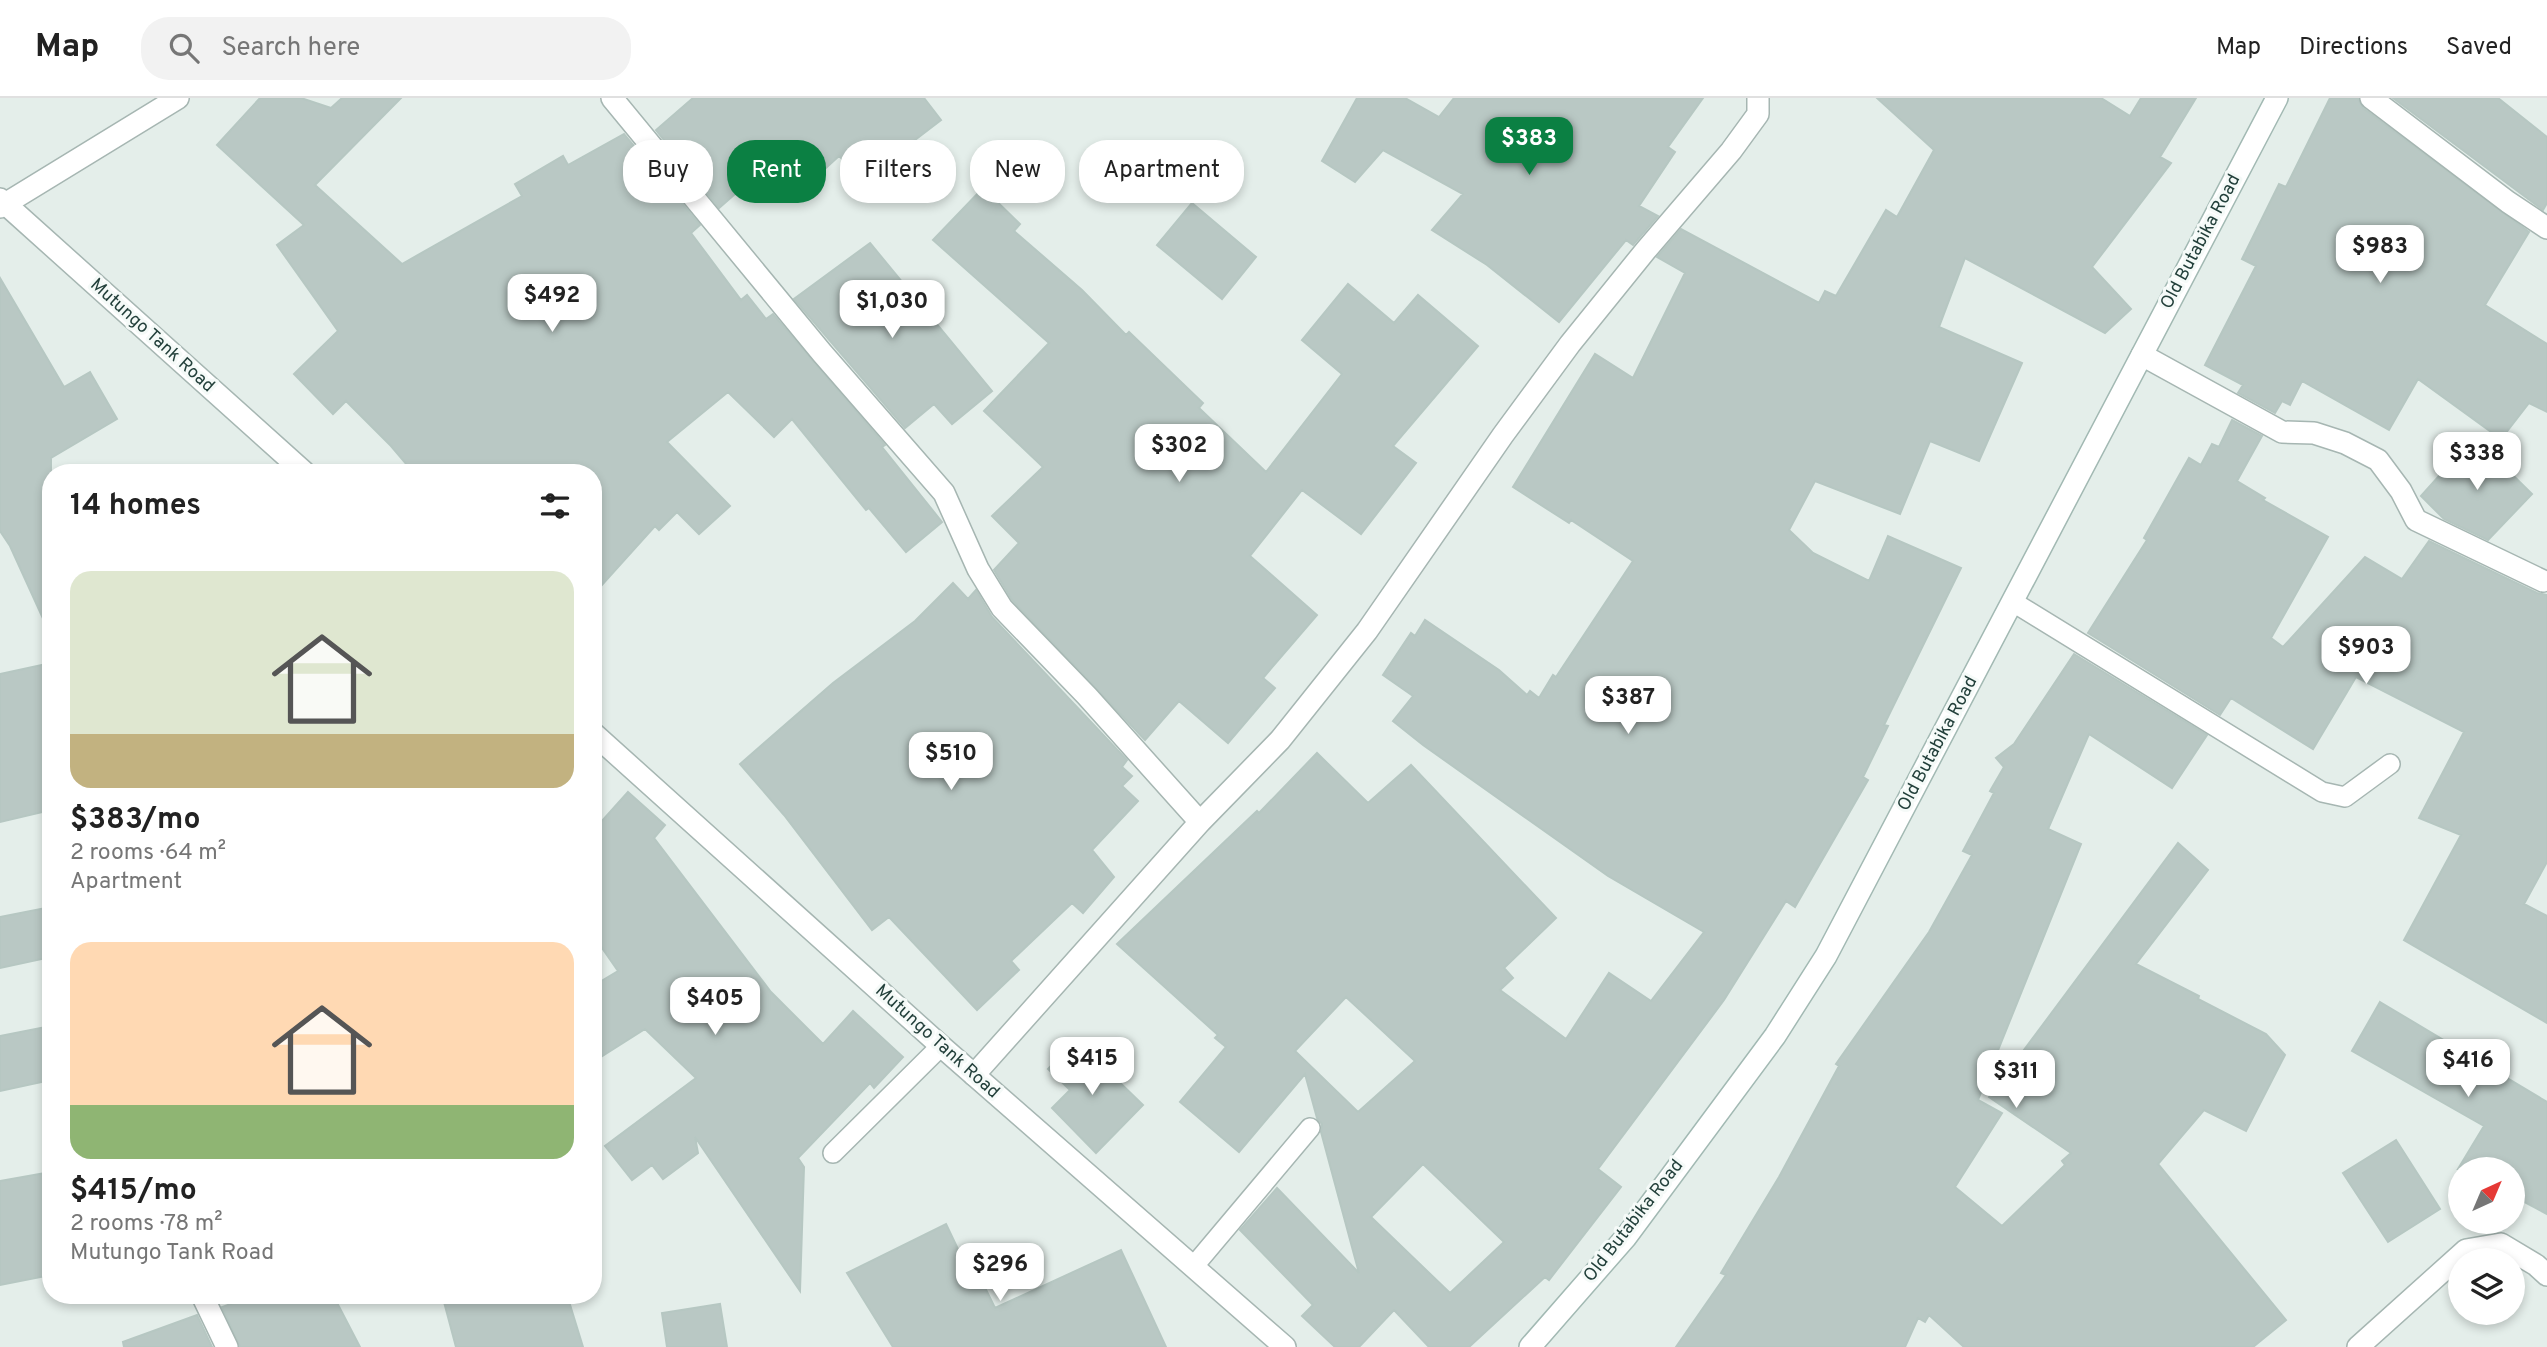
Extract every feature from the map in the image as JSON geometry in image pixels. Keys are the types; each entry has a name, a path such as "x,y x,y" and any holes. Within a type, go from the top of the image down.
{"street":[{"path":"2,203 178,98"},
{"path":"612,98 779,301 944,493 978,569 1002,607 1087,696 1200,822"},
{"path":"974,1075 1200,822 1280,740 1367,631 1503,435 1570,344 1654,240 1731,151 1758,114 1758,98"},
{"name":"Old Butabika Road","path":"1530,1347 1626,1237 1775,1036 1826,956 2277,98"},
{"path":"2371,98 2508,202 2547,228"},
{"name":"Mutungo Tank Road","path":"2,203 295,464"},
{"path":"2142,355 2282,432 2314,433 2345,443 2378,460 2401,491 2416,520 2543,581"},
{"name":"Mutungo Tank Road","path":"602,741 941,1046 1285,1347"},
{"path":"2358,1347 2466,1250 2501,1244 2536,1265 2547,1275"},
{"path":"206,1304 227,1347"}],"lane":[{"path":"2013,602 2322,792 2345,797 2390,764"},
{"path":"833,1153 941,1046"},
{"path":"1193,1266 1310,1128"}],"building":[{"path":"260,98 301,98 331,108 342,98 401,98 315,185 402,264 522,196 515,184 563,156 568,165 624,134 629,140 623,140 623,203 682,203 700,225 691,233 741,300 747,295 766,319 773,314 885,445 882,447 942,522 906,552 869,508 866,510 792,419 774,437 728,392 667,442 730,506 699,534 677,512 659,530 655,526 602,585 602,464 406,464 346,401 333,414 294,374 338,331 277,245 304,225 217,145"},
{"path":"693,98 924,98 941,120 915,140 840,140 840,157 826,168 826,140 727,140 727,201 719,208 713,201 713,140 664,140 656,130"},
{"path":"1357,98 1405,98 1439,117 1454,98 1703,98 1668,147 1675,152 1639,206 1658,216 1633,245 1626,240 1559,322 1487,265 1432,230 1463,194 1383,150 1355,182 1322,161"},
{"path":"1877,98 2101,98 2130,116 2141,98 2196,98 2160,157 2171,163 2092,267 2131,309 2105,333 1965,258 1939,327 2022,363 1979,461 1930,441 1900,514 1815,481 1789,530 1813,553 1869,581 1888,536 1961,568 1884,725 1888,726 1863,777 1868,780 1795,907 1786,901 1724,1000 1598,1169 1621,1187 1549,1280 1545,1277 1469,1347 1429,1347 1394,1310 1359,1347 1335,1347 1302,1316 1313,1305 1240,1230 1277,1188 1359,1273 1321,1132 1322,1124 1317,1118 1305,1074 1239,1152 1180,1102 1226,1047 1215,1038 1218,1035 1117,944 1257,811 1259,813 1317,753 1368,803 1411,765 1556,918 1504,968 1513,978 1500,990 1566,1039 1609,973 1651,1001 1704,932 1608,876 1393,721 1413,696 1383,675 1411,633 1415,636 1425,620 1499,670 1527,695 1530,691 1539,698 1553,675 1556,677 1633,561 1571,520 1569,523 1513,487 1595,354 1633,378 1685,273 1657,257 1681,229 1819,303 1825,291 1836,296 1886,210 1897,217 1934,150","holes":["1346,997 1415,1061 1358,1112 1295,1051","1423,1164 1504,1242 1450,1293 1371,1217"]},
{"path":"2330,98 2358,98 2363,108 2529,232 2485,305 2547,344 2547,412 2529,403 2501,439 2418,379 2389,430 2302,381 2290,405 2282,401 2275,413 2238,393 2243,385 2205,365 2256,266 2242,259 2279,184 2286,187"},
{"path":"2393,98 2498,98 2547,137 2547,203 2543,210"},
{"path":"970,202 998,203 1020,224 1014,231 1082,290 1126,335 1129,332 1203,403 1199,408 1266,472 1342,374 1302,340 1348,284 1394,323 1418,295 1478,346 1393,446 1416,463 1361,534 1302,490 1250,556 1317,615 1263,678 1275,688 1228,743 1179,701 1145,740 1012,600 994,570 1019,543 992,516 1043,467 984,411 1049,343 933,240"},
{"path":"1192,203 1256,257 1222,299 1157,245"},
{"path":"870,243 992,391 952,424 934,404 905,428 794,299"},
{"path":"0,278 64,387 90,372 117,419 51,458 51,464 42,464 42,616 10,546 0,531"},
{"path":"2232,420 2262,436 2237,481 2265,498 2263,500 2328,537 2271,638 2283,647 2365,557 2402,579 2429,541 2537,593 2547,595 2547,862 2524,904 2547,916 2547,1023 2404,940 2461,835 2419,818 2464,732 2356,677 2313,749 2231,698 2220,715 2088,633 2147,540 2144,538 2189,458 2201,465 2212,444 2219,447"},
{"path":"2474,437 2532,494 2488,540 2444,519 2421,496"},
{"path":"953,583 968,599 976,590 992,617 1127,760 1122,767 1132,776 1122,786 1138,801 1092,850 1114,877 1083,913 1072,903 1011,961 1019,970 977,1010 889,917 872,930 784,815 740,764 833,683 915,621"},
{"path":"2074,654 2207,735 2172,788 2089,734 2048,829 2081,844 1978,1100 2002,1113 1955,1187 2002,1226 2065,1165 2062,1161 2071,1153 1989,1097 2178,843 2208,870 2136,964 2266,1034 2285,1055 2246,1131 2204,1110 2158,1164 2286,1320 2253,1347 1964,1347 1929,1315 1925,1322 1918,1318 1905,1347 1676,1347 1726,1275 1721,1273 1779,1177 1839,1066 1836,1064 1929,932 1972,855 1963,851 1994,793 1990,791 2004,767 1996,758 2014,744"},
{"path":"42,665 42,812 0,822 0,674"},
{"path":"628,792 665,825 654,838 771,992 823,1044 853,1011 903,1057 874,1088 870,1083 798,1158 804,1167 800,1291 695,1137 698,1153 663,1179 652,1165 632,1180 605,1146 696,1078 645,1029 602,1056 602,981 618,971 602,948 602,821"},
{"path":"42,909 42,959 0,968 0,917"},
{"path":"2380,1002 2547,1102 2547,1214 2525,1202 2525,1157 2465,1157 2484,1126 2352,1051"},
{"path":"42,1028 42,1082 0,1091 0,1036"},
{"path":"1076,1040 1143,1105 1096,1153 1052,1108 1070,1090 1048,1069"},
{"path":"2396,1140 2440,1209 2388,1242 2343,1173"},
{"path":"42,1174 42,1277 0,1285 0,1181"},
{"path":"946,1224 966,1266 973,1263 995,1308 1121,1250 1166,1347 893,1347 847,1273"},
{"path":"230,1304 338,1304 360,1347 240,1347 222,1307"},
{"path":"445,1304 570,1304 583,1347 456,1347"},
{"path":"720,1304 727,1347 667,1347 662,1313"},
{"path":"197,1315 212,1347 124,1347 123,1342"}]}
